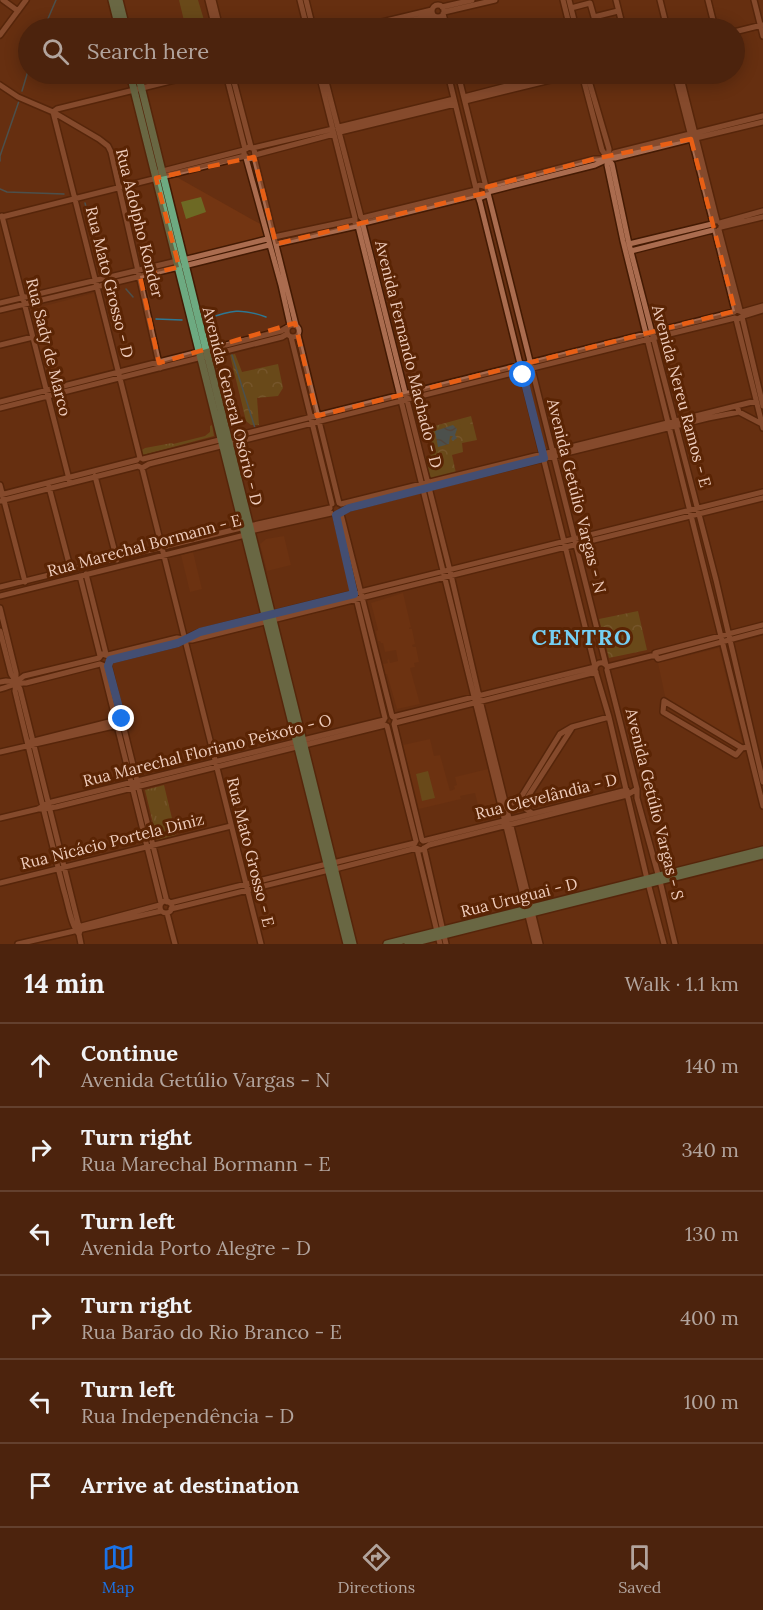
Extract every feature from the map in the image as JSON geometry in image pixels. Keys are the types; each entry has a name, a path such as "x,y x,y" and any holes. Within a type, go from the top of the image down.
{"main road":[{"path":"112,0 116,18"},
{"path":"119,0 124,18"},
{"name":"Avenida General Osório - D","path":"136,84 331,866"},
{"path":"659,879 763,850"},
{"path":"659,879 763,855"},
{"path":"331,866 347,944"},
{"path":"331,866 353,944"},
{"name":"Rua Uruguai - D","path":"408,944 659,879"},
{"name":"Rua Uruguai - D","path":"387,944 440,935"}],"street":[{"path":"3,0 18,11"},
{"path":"0,35 26,0"},
{"path":"208,0 215,18"},
{"path":"213,0 214,18"},
{"path":"300,0 304,18"},
{"path":"306,0 310,18"},
{"path":"430,0 434,18"},
{"path":"442,8 472,0"},
{"path":"433,13 435,6 442,8 495,0"},
{"path":"563,0 568,18"},
{"path":"569,0 574,18"},
{"path":"616,0 620,18"},
{"path":"660,0 664,18"},
{"path":"708,0 712,18"},
{"path":"754,0 763,36"},
{"path":"571,8 590,3 594,17 618,11"},
{"path":"408,18 433,13 439,17 442,8"},
{"path":"415,18 433,13"},
{"path":"745,29 762,25"},
{"path":"138,87 147,84"},
{"path":"53,112 152,84"},
{"path":"229,84 272,241"},
{"path":"234,84 250,159 336,130"},
{"name":"Avenida Fernando Machado - D","path":"322,84 336,130"},
{"name":"Avenida Fernando Machado - D","path":"326,84 399,398 426,485"},
{"name":"Avenida Getúlio Vargas - N","path":"451,84 596,671"},
{"name":"Avenida Getúlio Vargas - N","path":"460,84 607,667"},
{"path":"480,95 518,84"},
{"path":"464,99 527,84"},
{"name":"Avenida Nereu Ramos - E","path":"585,84 602,150 612,164 649,336"},
{"name":"Avenida Nereu Ramos - E","path":"590,84 609,149 607,165 621,231 716,580 725,638"},
{"path":"678,84 761,404"},
{"path":"682,84 693,136"},
{"name":"Rua Adolpho Konder","path":"0,86 18,97 53,112 108,146 159,365"},
{"path":"1,217 247,151 455,101"},
{"name":"Rua Mato Grosso - D","path":"53,112 215,764"},
{"path":"487,190 594,159 608,159 755,121 763,116"},
{"path":"755,121 763,122"},
{"path":"247,151 255,151 290,330 375,666 385,722 420,845"},
{"path":"0,303 24,301 97,286 139,273 359,222 477,192 481,185 487,190"},
{"path":"477,192 484,197 487,190"},
{"path":"631,251 642,245 761,214"},
{"name":"Rua Sady de Marco","path":"1,217 69,481"},
{"name":"Avenida Fernando Machado - D","path":"359,222 407,396 477,699"},
{"path":"630,244 642,245"},
{"path":"0,310 95,280 139,273"},
{"path":"2,497 763,308"},
{"path":"738,314 761,386 762,426"},
{"path":"0,408 26,399 203,354 281,331 299,329 298,335 314,419"},
{"path":"290,330 298,335"},
{"path":"0,345 33,337"},
{"path":"0,402 26,399"},
{"name":"Rua Marechal Bormann - E","path":"0,596 206,545 268,524 761,404"},
{"path":"738,409 762,426"},
{"name":"Avenida Nereu Ramos - E","path":"672,424 691,513 725,638"},
{"path":"95,474 119,567"},
{"path":"0,485 27,590"},
{"path":"49,486 73,578"},
{"path":"699,512 713,505 763,492"},
{"path":"0,682 26,683 64,670 143,649 178,643 184,639 192,640 222,630 448,573 691,513 763,498"},
{"name":"Rua Marechal Bormann - E","path":"0,587 204,537 247,530"},
{"path":"204,537 206,545"},
{"path":"81,567 175,944"},
{"path":"0,608 5,639 16,673 15,691 37,767 45,807 81,944"},
{"path":"393,720 596,671 603,674 607,667 651,656 658,658 763,625"},
{"path":"0,631 5,639"},
{"path":"725,638 763,631"},
{"path":"725,638 745,748"},
{"path":"725,638 763,782"},
{"path":"596,671 599,663 607,667"},
{"path":"375,666 393,720 440,935 446,944"},
{"name":"Avenida Getúlio Vargas - S","path":"607,667 637,789 637,798 675,944"},
{"name":"Avenida Getúlio Vargas - S","path":"596,671 664,944"},
{"path":"0,689 16,682"},
{"path":"477,699 505,801 507,822"},
{"path":"477,699 535,944"},
{"path":"745,748 736,755 663,712 663,701 745,748 759,760 763,806"},
{"path":"385,722 388,716 393,720"},
{"path":"505,801 511,804 525,797 572,727 609,717"},
{"path":"385,722 392,726 393,720"},
{"path":"0,752 119,722"},
{"name":"Rua Marechal Floriano Peixoto - O","path":"0,818 385,722"},
{"name":"Rua Mato Grosso - E","path":"215,764 261,944"},
{"name":"Rua Clevelândia - D","path":"18,944 637,789"},
{"name":"Rua Clevelândia - D","path":"507,822 532,813 626,793"},
{"path":"525,797 524,806 532,813"},
{"path":"505,801 510,809 517,813 532,813"},
{"name":"Rua Nicácio Portela Diniz","path":"0,883 231,826"},
{"path":"529,911 540,944"}],"highlighted area":[{"path":"691,139 735,311 317,416 295,323 159,363 140,276 179,267 156,178 162,176 254,157 276,244 489,192 487,187 594,159"}],"shaded area":[{"path":"173,175 262,225 265,238 184,258 164,178"},
{"path":"94,293 114,369 49,386 29,310"},
{"path":"284,536 291,565 267,571 260,544 266,539"},
{"path":"193,552 202,589 190,592 181,555"},
{"path":"403,593 411,627 409,629 412,629 415,644 412,645 416,647 419,662 414,663 415,667 410,668 420,704 397,709 383,664 388,663 389,659 390,663 398,661 396,650 385,652 383,643 378,641 376,631 378,630 371,603"},
{"path":"719,648 743,745 665,696 658,663"},
{"path":"430,739 434,756 440,755 450,791 457,785 455,777 488,769 499,817 482,821 475,793 460,796 461,799 419,809 403,745"}],"green space":[{"path":"179,0 198,0 203,18 183,18"},
{"path":"201,197 206,212 186,219 181,202"},
{"path":"235,354 242,372 278,364 283,388 278,396 257,398 259,425 251,425 246,421 230,355"},
{"path":"471,416 477,440 462,443 463,452 452,455 456,473 431,479 425,457 434,454 427,428"},
{"path":"469,418 474,439 464,442 459,420"},
{"path":"212,425 214,436 143,455 142,450 145,448 205,436 210,432"},
{"path":"638,611 647,650 609,658 599,619"},
{"path":"428,771 435,798 422,801 416,774"},
{"path":"164,785 176,835 157,840 145,790"}],"water":[{"path":"453,425 457,429 455,435 457,438 453,441 451,439 453,436 450,436 449,444 438,447 435,431"}],"waterway":[{"path":"48,18 56,0"},
{"path":"22,91 24,84"},
{"path":"0,161 19,101"},
{"path":"0,189 7,192 64,194"},
{"path":"85,203 101,265 107,272"},
{"path":"126,289 133,297"},
{"path":"207,319 236,311 266,317"},
{"path":"156,319 182,320"},
{"path":"232,355 255,428"}],"district":[{"name":"CENTRO","path":"582,637"}],"route":[{"path":"122,719 108,666 110,660 178,643 200,632 354,594 336,515 349,508 544,458 523,375"}]}
